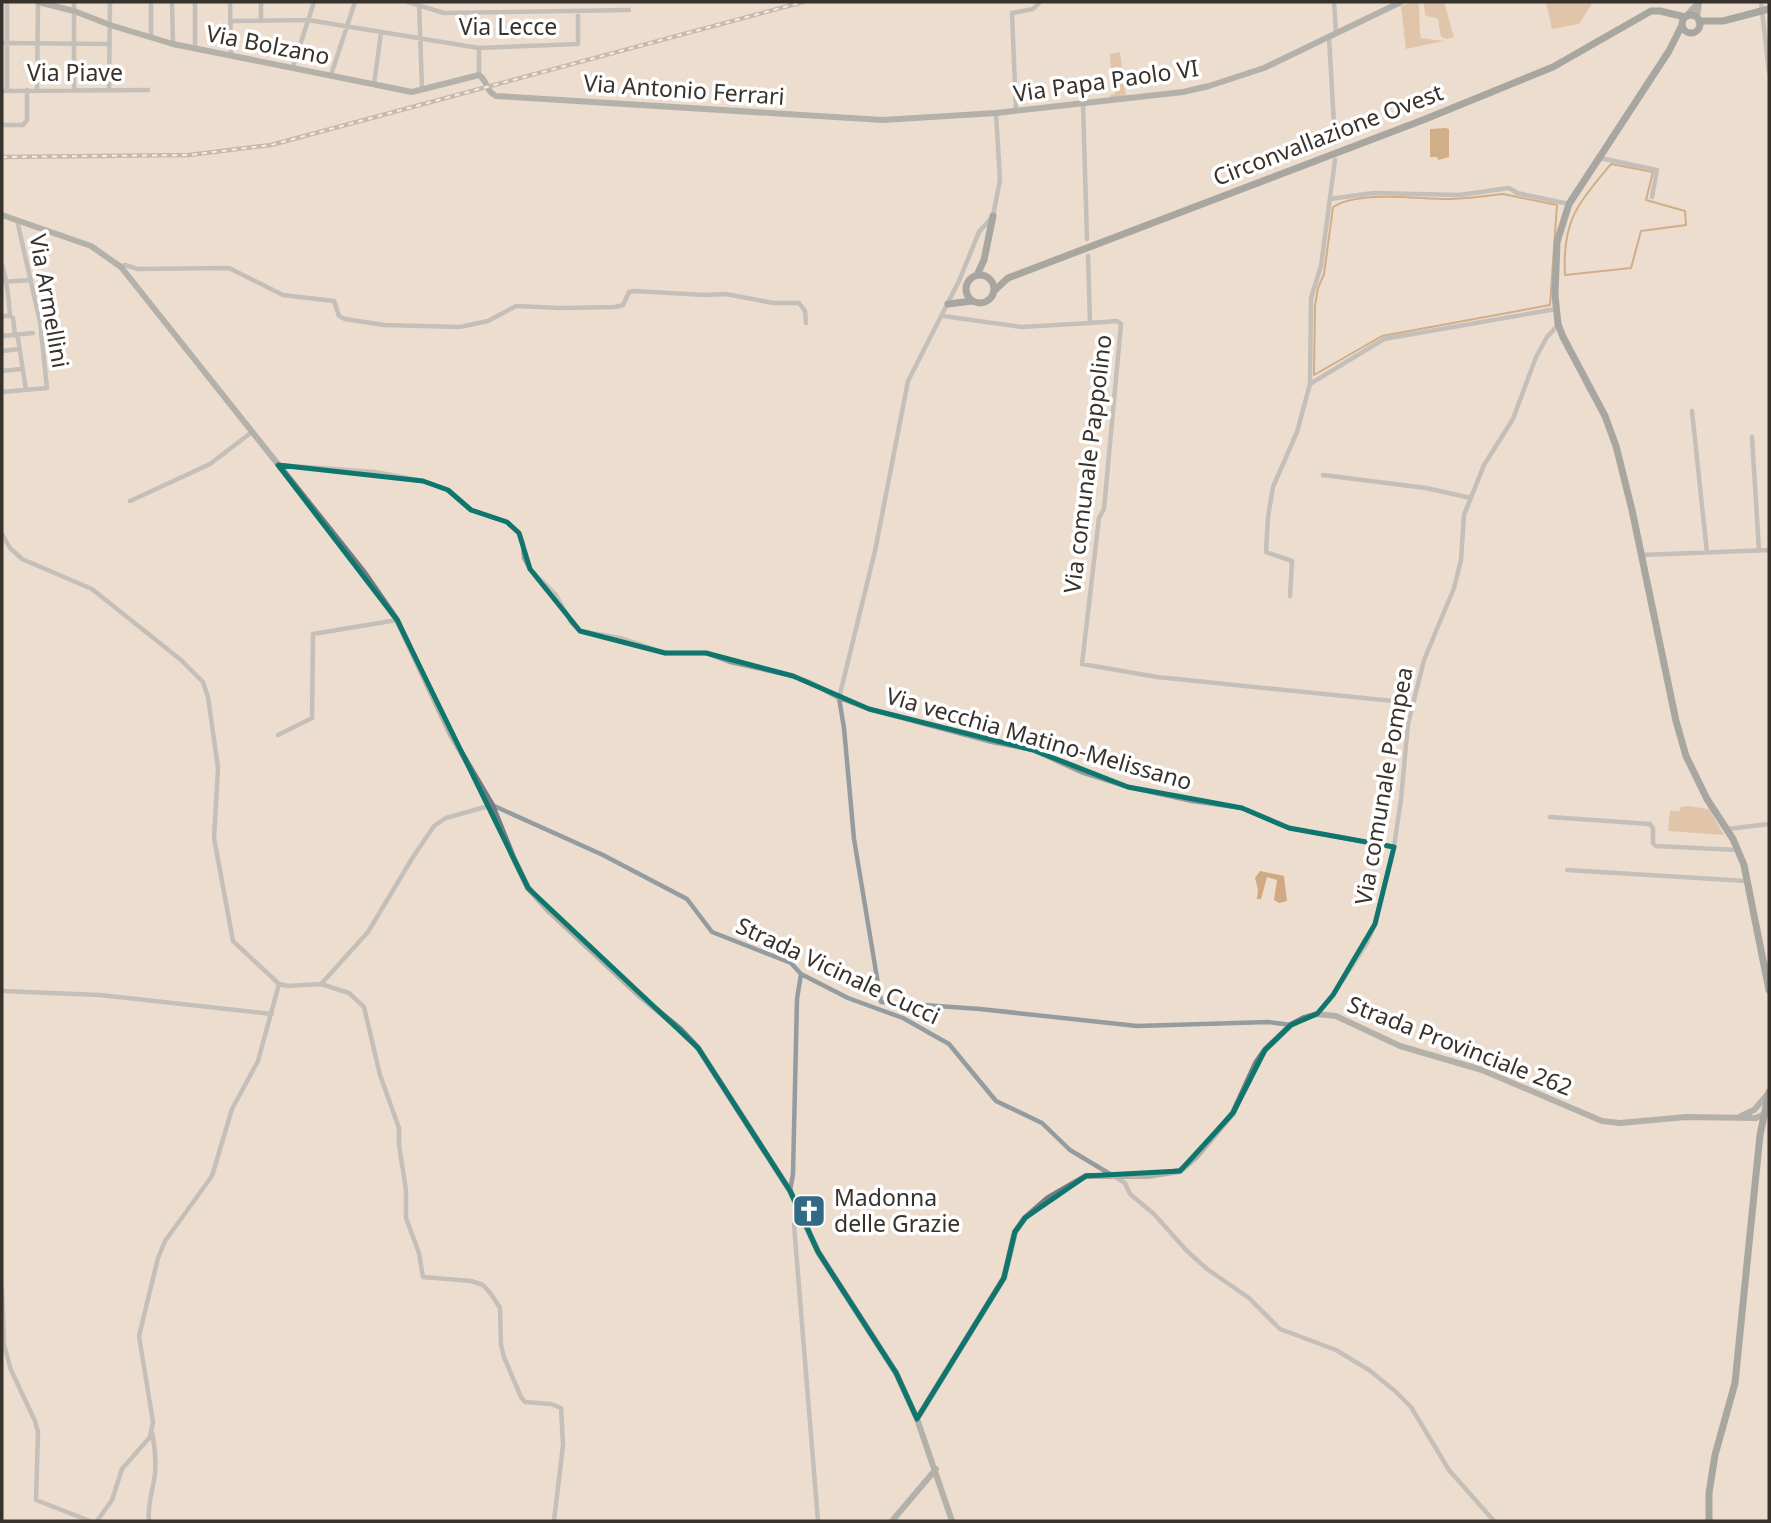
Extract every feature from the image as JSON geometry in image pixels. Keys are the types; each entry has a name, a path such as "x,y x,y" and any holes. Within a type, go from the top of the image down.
{"main road":[{"path":"1669,51 1682,38 1723,21 1768,9"},
{"name":"Circonvallazione Ovest","path":"994,291 1008,278 1423,120 1553,67 1651,11 1660,11 1684,20 1723,21"},
{"path":"1694,33 1700,26 1698,19"},
{"path":"1684,20 1684,31 1694,33"},
{"path":"1684,20 1669,51 1569,204 1557,242 1556,309 1558,324 1574,361 1611,430 1632,510 1676,721 1686,756 1707,799 1738,850 1748,881 1769,989"},
{"path":"948,304 986,302 994,291 983,267 993,216"},
{"path":"957,303 966,293 967,284 977,275 984,260"},
{"path":"977,275 1008,278"},
{"path":"966,293 972,301"},
{"path":"1709,1521 1709,1493 1715,1455 1735,1383 1760,1135 1767,1114 1769,1091"}],"street":[{"path":"5,91 7,2"},
{"path":"37,2 37,90"},
{"name":"Via Bolzano","path":"37,2 74,11 173,44 412,92 479,75"},
{"path":"74,2 74,90"},
{"path":"109,90 110,2"},
{"path":"150,2 151,38"},
{"path":"172,2 173,44"},
{"path":"195,2 195,49"},
{"path":"230,2 230,54"},
{"path":"261,2 261,21"},
{"path":"293,67 314,2"},
{"path":"331,75 355,2"},
{"path":"408,2 444,13 629,10"},
{"path":"1016,110 1012,13 1033,9 1040,2"},
{"path":"1334,2 1336,32"},
{"name":"Via Papa Paolo VI","path":"883,120 902,121 996,113 1184,92 1264,68 1401,2"},
{"path":"1684,20 1699,2 1698,19"},
{"path":"1761,2 1769,72"},
{"path":"419,4 422,89"},
{"name":"Via Lecce","path":"231,21 308,20 479,48 578,44 578,12"},
{"path":"374,84 382,33"},
{"path":"1329,37 1335,143"},
{"path":"5,43 109,44"},
{"path":"479,48 479,75"},
{"name":"Via Antonio Ferrari","path":"479,75 496,96 883,120"},
{"path":"2,125 23,125 27,120 27,90"},
{"name":"Via Piave","path":"5,91 148,90"},
{"path":"1083,104 1087,239"},
{"path":"996,113 1000,180 993,216 979,232 943,316 908,381 875,551 839,698 854,839 881,1002 980,1009 1137,1026 1268,1022 1291,1025"},
{"path":"1600,158 1657,170 1652,197"},
{"path":"1290,596 1292,561 1266,552 1268,517 1273,486 1297,432 1310,384 1311,298 1321,265 1335,160"},
{"path":"1330,199 1373,193 1459,194 1509,188 1517,193 1569,204"},
{"path":"2,216 92,246 121,267 363,571 397,620 451,735 492,806 528,888 640,997 680,1029 698,1048 790,1191 818,1252 896,1373 936,1469 952,1521"},
{"name":"Via Armellini","path":"17,220 40,322 47,388 26,390"},
{"name":"Via comunale Pappolino","path":"1088,256 1090,323 1116,321 1121,324 1104,509 1099,518 1082,664 1157,677 1413,703"},
{"path":"2,265 26,390 2,392"},
{"path":"121,267 125,265 138,270 229,268 283,295 334,301 339,316 345,319 384,325 477,325 516,306 572,308 624,305 629,292 634,291 726,293 773,303 799,303 805,311 806,323"},
{"path":"4,282 31,280"},
{"path":"2,297 9,296"},
{"path":"1310,384 1384,340 1556,309"},
{"path":"2,316 10,316"},
{"path":"943,316 1021,327 1090,323"},
{"name":"Via comunale Pompea","path":"1317,1014 1333,995 1371,934 1380,910 1394,848 1408,724 1424,660 1454,588 1461,560 1464,515 1484,465 1513,419 1536,357 1558,324"},
{"path":"2,336 33,333"},
{"path":"2,351 19,349"},
{"path":"2,371 21,369"},
{"path":"1692,411 1707,553"},
{"path":"130,502 210,464 252,432"},
{"path":"1752,437 1759,551"},
{"path":"278,465 375,472 423,481 448,490 471,510 507,523 519,533 524,558 530,569 555,594 572,623 580,631 620,638 665,653 706,653 743,666 793,676 839,698"},
{"path":"1323,475 1426,488 1471,498"},
{"path":"2,534 10,548 22,559 92,589 181,660 202,682 208,697 218,768 214,838 233,941 279,984 321,984 349,993 364,1007 380,1075 398,1128 406,1190 406,1218 419,1253 423,1277 471,1281 483,1285 500,1308 501,1345 521,1397 525,1402 551,1404 561,1408 563,1445 554,1521"},
{"path":"1641,555 1769,550"},
{"path":"278,735 312,718 313,634 397,620"},
{"name":"Via vecchia Matino-Melissano","path":"839,698 924,724 1033,750 1081,772 1128,787 1192,801 1242,808 1289,828 1394,848"},
{"path":"321,984 368,932 404,871 437,824 446,818 492,806"},
{"name":"Strada Vicinale Cucci","path":"492,806 603,855 687,899 712,932 791,963 801,974 848,998 903,1018 949,1044 996,1101 1042,1123 1070,1150 1125,1183 1130,1194 1154,1214 1185,1250 1249,1298 1280,1329 1344,1354 1395,1391 1411,1407 1450,1470 1494,1521"},
{"path":"1550,817 1650,824 1653,828 1653,843 1656,846 1738,850"},
{"path":"1727,829 1769,824"},
{"path":"1567,870 1748,881"},
{"path":"790,1191 793,1174 797,999 801,974"},
{"path":"149,1521 150,1494 155,1474 155,1445 152,1409 139,1336 158,1258 165,1241 212,1176 232,1109 258,1061 279,984"},
{"path":"2,991 100,995 272,1014"},
{"name":"Strada Provinciale 262","path":"917,1419 1004,1278 1015,1232 1025,1218 1048,1198 1087,1176 1149,1176 1180,1171 1233,1113 1256,1063 1265,1050 1291,1025 1317,1014 1336,1016 1400,1045 1482,1070 1602,1121 1620,1123 1686,1117 1756,1118 1767,1114"},
{"path":"1738,1117 1754,1110 1769,1091"},
{"path":"1767,1114 1769,1107"},
{"path":"1738,1117 1753,1122 1760,1135"},
{"path":"799,1210 794,1224 818,1521"},
{"path":"2,1289 4,1345 11,1370 38,1432 36,1500 90,1521"},
{"path":"97,1521 112,1500 122,1469 152,1432"},
{"path":"892,1521 936,1469"}],"highlighted area":[{"path":"278,465 423,481 448,490 471,510 507,522 519,533 530,569 580,631 665,653 706,653 793,676 869,709 1033,750 1128,787 1242,808 1289,828 1394,847 1375,924 1333,995 1317,1014 1291,1025 1265,1050 1233,1113 1180,1171 1086,1176 1025,1218 1015,1232 1004,1278 917,1419 896,1373 818,1252 790,1191 698,1048 528,888 397,620"}],"shaded area":[{"path":"1424,2 1444,2 1454,37 1441,37 1438,19 1425,15"},
{"path":"1546,2 1593,2 1579,24 1552,29"},
{"path":"1418,3 1419,7 1421,38 1444,41 1406,49 1401,6"},
{"path":"1120,52 1126,96 1110,98 1110,95 1115,94 1110,54"},
{"path":"1430,129 1449,129 1449,157 1438,160 1437,157 1430,157"},
{"path":"1681,807 1709,809 1724,835 1668,831 1670,811 1679,811"},
{"path":"1260,871 1284,876 1287,901 1279,903 1274,900 1277,880 1267,877 1261,899 1257,899 1255,878"}],"waterway":[{"path":"1611,164 1653,172 1646,200 1685,211 1686,225 1641,231 1631,268 1565,275 1566,240 1574,214 1589,190 1611,164"},
{"path":"1503,194 1557,205 1550,305 1382,336 1314,375 1315,305 1324,274 1333,207 1344,202 1373,197 1455,199 1503,194"}],"railway":[{"path":"2,157 189,155 271,145 803,2"}],"place":[{"name":"Madonna delle Grazie","path":"809,1211"}]}
